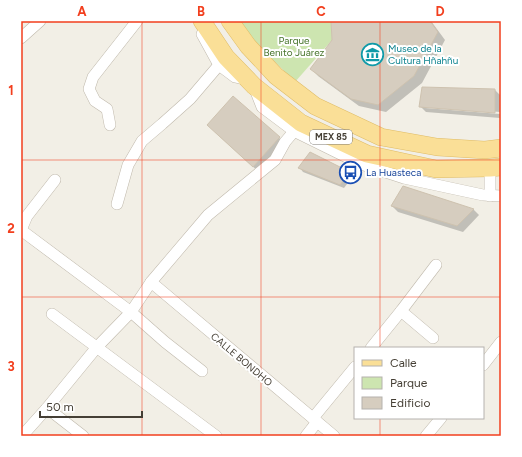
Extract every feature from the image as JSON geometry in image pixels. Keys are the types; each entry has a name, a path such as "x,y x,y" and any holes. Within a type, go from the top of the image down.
{"main road":[{"name":"MEX 85","path":"202,21 226,57 250,83 297,127 426,175 436,169 496,167"},
{"name":"MEX 85","path":"230,21 248,46 276,76 316,106 381,137 437,147 485,150 501,148"}],"street":[{"path":"21,38 40,21"},
{"path":"110,125 107,109 95,101 90,89 93,77 137,21"},
{"path":"195,21 219,65 235,77 250,83"},
{"path":"117,204 128,165 142,142 190,99 219,65"},
{"path":"22,436 97,347 132,312 151,282 208,215 275,160 285,142 297,127"},
{"path":"426,175 483,195 496,196 496,167"},
{"path":"55,180 27,216 21,230 132,312 165,342 202,371"},
{"path":"372,347 436,265"},
{"name":"CALLE BONDHO","path":"151,282 334,436"},
{"path":"401,311 433,338"},
{"path":"52,314 216,436"},
{"path":"484,364 501,342"},
{"path":"306,436 315,420 354,368"},
{"path":"47,408 83,436"},
{"path":"426,436 440,419"}],"green space":[{"name":"Parque Benito Juárez","path":"235,21 331,21 332,40 295,82"}],"building":[{"name":"Museo de la Cultura Hñahñu","path":"331,21 430,21 438,32 414,76 378,105 351,99 310,69 332,40"},
{"path":"422,87 495,89 495,113 419,107"},
{"path":"233,96 280,137 253,167 207,125"},
{"path":"310,152 350,172 340,185 298,168"},
{"path":"403,186 474,209 457,226 391,206"}],"place":[{"name":"Museo de la Cultura Hñahñu","path":"373,54"},
{"name":"La Huasteca","path":"350,172"}]}
